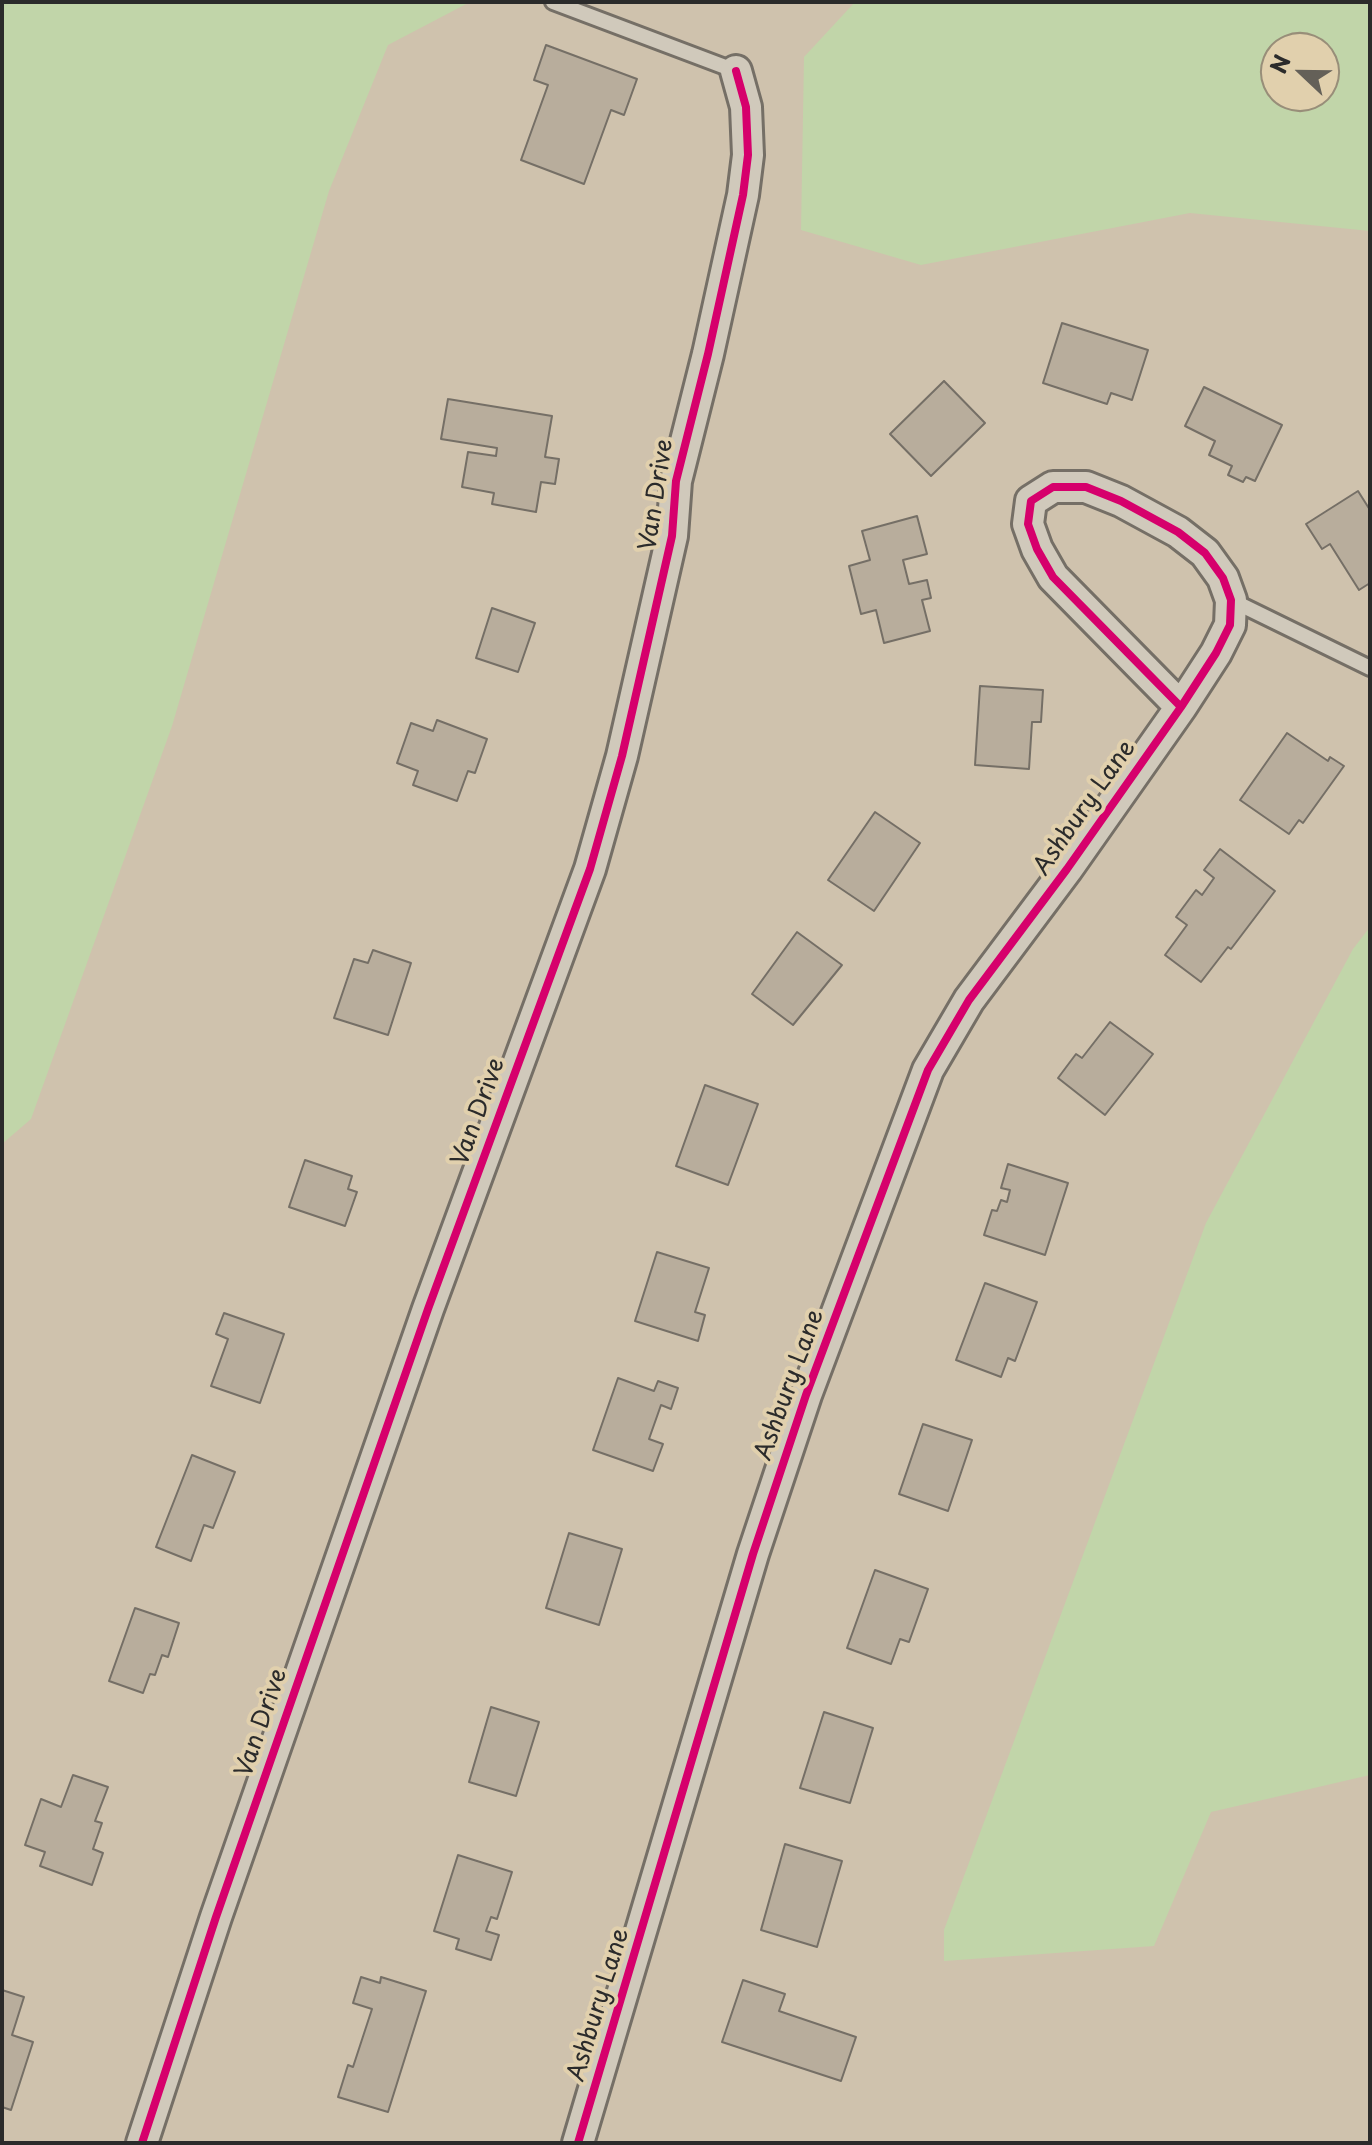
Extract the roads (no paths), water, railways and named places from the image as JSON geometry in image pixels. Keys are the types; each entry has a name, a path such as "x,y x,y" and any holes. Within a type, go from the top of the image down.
{"street":[{"name":"Van Drive","path":"142,2143 216,1917 402,1383 590,869 622,756 669,550 676,481 743,195 748,155 746,107 736,71"},
{"path":"1181,707 1053,577 1037,549 1028,524 1031,501 1053,487 1086,487 1121,501 1178,532 1205,553 1223,578 1231,600"},
{"name":"Ashbury Lane","path":"578,2143 753,1554 806,1395 928,1070 969,1000 1067,869 1216,653 1230,625 1231,600"}],"lane":[{"path":"553,2 736,71"},
{"path":"1231,600 1370,668"}]}
